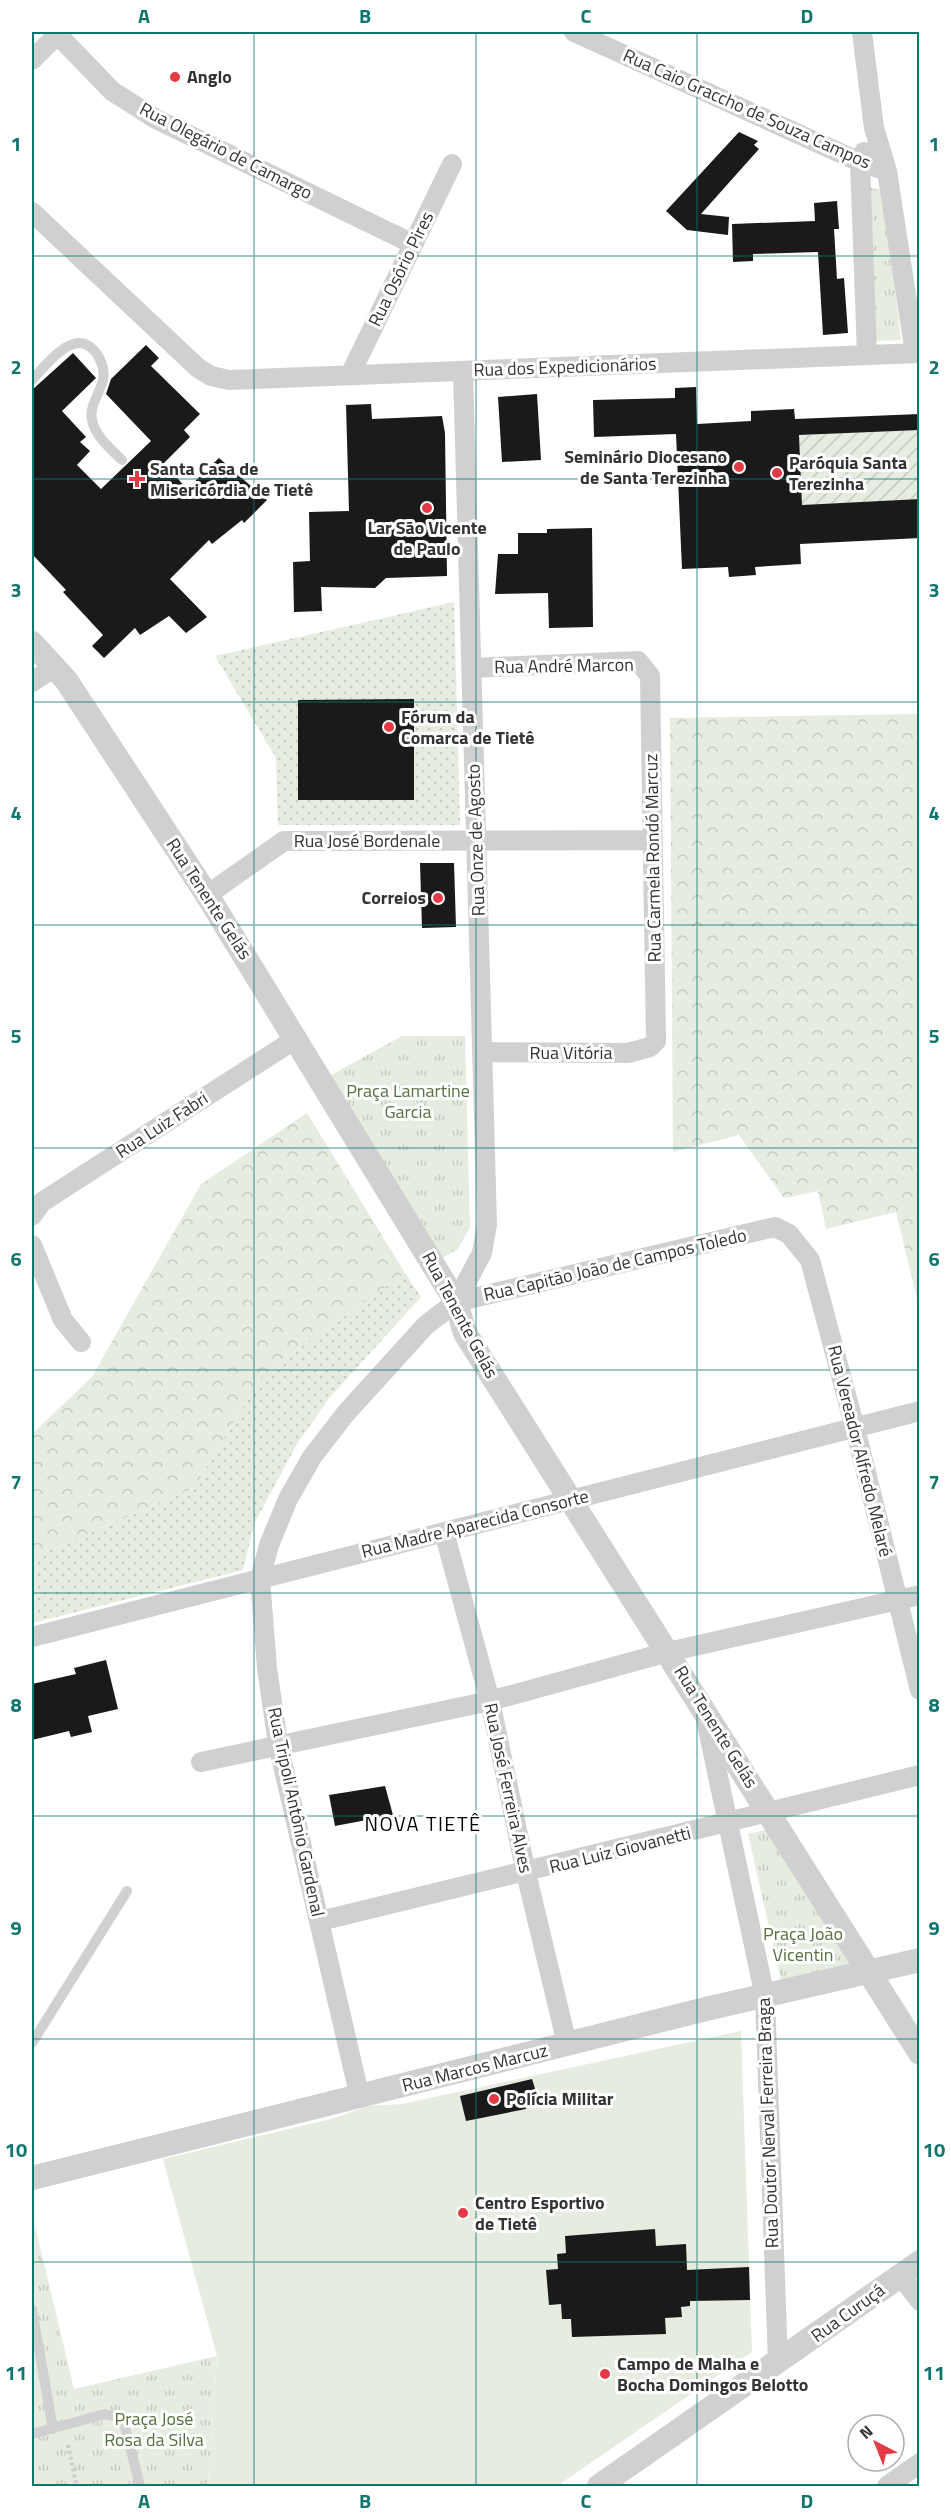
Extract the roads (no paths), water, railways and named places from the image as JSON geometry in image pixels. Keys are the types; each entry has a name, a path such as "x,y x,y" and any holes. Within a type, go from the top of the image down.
{"street":[{"name":"Rua Caio Graccho de Souza Campos","path":"574,32 860,162 887,171"},
{"path":"862,32 874,129 887,171 917,352"},
{"path":"32,60 58,33"},
{"name":"Rua Olegário de Camargo","path":"58,33 112,91 156,119 413,244"},
{"path":"867,355 860,162 874,129"},
{"name":"Rua Osório Pires","path":"350,375 452,164"},
{"name":"Rua dos Expedicionários","path":"32,212 198,368 211,376 229,380 917,352"},
{"name":"Rua Onze de Agosto","path":"456,1302 482,1253 487,1224 463,371"},
{"name":"Rua Tenente Gelás","path":"32,643 66,680 207,895 297,1038 456,1302 465,1333 568,1500 668,1652 920,2053"},
{"name":"Rua André Marcon","path":"471,668 638,661 650,676"},
{"path":"32,682 54,667"},
{"name":"Rua Carmela Rondó Marcuz","path":"650,676 656,1041"},
{"name":"Rua José Bordenale","path":"207,895 284,841 652,840"},
{"name":"Rua Luiz Fabri","path":"32,1216 42,1202 297,1038"},
{"name":"Rua Vitória","path":"482,1052 628,1053 650,1047 656,1041"},
{"name":"Rua Capitão João de Campos Toledo","path":"456,1302 775,1227"},
{"name":"Rua Vereador Alfredo Melaré","path":"775,1227 789,1234 810,1260 855,1428 920,1690"},
{"path":"32,1245 63,1320 81,1342"},
{"name":"Rua Tripoli Antônio Gardenal","path":"360,2098 278,1744 267,1668 260,1579 269,1545 285,1508 312,1457 346,1413 426,1325 456,1302"},
{"name":"Rua Madre Aparecida Consorte","path":"32,1637 920,1411"},
{"name":"Rua José Ferreira Alves","path":"444,1532 490,1701 526,1873 567,2044"},
{"path":"201,1762 490,1701 668,1652 920,1595"},
{"name":"Rua Doutor Nerval Ferreira Braga","path":"703,1709 765,1997 778,2363"},
{"name":"Rua Luiz Giovanetti","path":"320,1921 526,1873 920,1775"},
{"name":"Rua Marcos Marcuz","path":"32,2178 360,2098 567,2044 920,1959"},
{"path":"910,2269 920,2301"},
{"name":"Rua Curuçá","path":"599,2487 910,2269"},
{"path":"887,2487 920,2463"}],"lane":[{"path":"32,380 64,347 78,343 93,349 103,363 103,380 96,394 92,419 98,435 122,460"},
{"path":"32,2043 126,1891"},
{"path":"32,2309 53,2428"},
{"path":"32,2434 105,2414 118,2417 124,2423 140,2487"}],"place":[{"name":"Anglo","path":"175,77"},
{"name":"Seminário Diocesano de Santa Terezinha","path":"739,467"},
{"name":"Paróquia Santa Terezinha","path":"777,473"},
{"name":"Santa Casa de Misericórdia de Tietê","path":"137,479"},
{"name":"Lar São Vicente de Paulo","path":"427,508"},
{"name":"Fórum da Comarca de Tietê","path":"389,727"},
{"name":"Correios","path":"438,898"},
{"name":"Polícia Militar","path":"494,2099"},
{"name":"Centro Esportivo de Tietê","path":"463,2213"},
{"name":"Campo de Malha e Bocha Domingos Belotto","path":"605,2374"}],"district":[{"name":"NOVA TIETÊ","path":"423,1824"}],"park label":[{"name":"Praça Lamartine Garcia","path":"408,1101"},
{"name":"Praça João Vicentin","path":"803,1944"},
{"name":"Praça José Rosa da Silva","path":"154,2429"}]}
